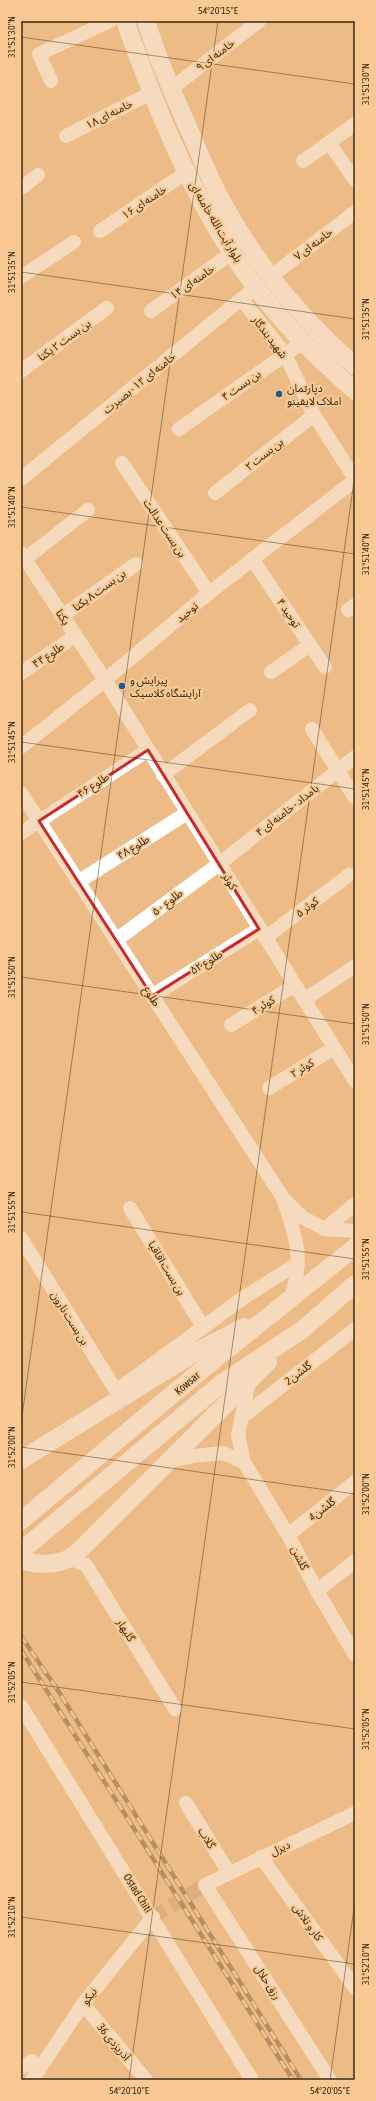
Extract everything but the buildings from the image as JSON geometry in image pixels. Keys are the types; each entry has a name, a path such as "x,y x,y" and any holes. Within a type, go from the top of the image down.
{"main road":[{"name":"بلوار آیت الله خامنه ای","path":"125,21 151,93 187,172 199,197 233,252 263,282 355,366"},
{"name":"بلوار آیت الله خامنه ای","path":"146,21 171,89 218,194 263,282 279,317 355,392"},
{"name":"Kowsar","path":"21,1521 204,1368 355,1247"},
{"name":"Kowsar","path":"22,1557 222,1383 302,1330 355,1284"},
{"path":"21,1460 118,1394 286,1303"},
{"path":"22,1557 38,1564 55,1562 69,1558 90,1541 249,1381 302,1330"}],"street":[{"path":"51,81 39,54 110,21"},
{"name":"خامنه ای ۹","path":"171,89 259,21"},
{"name":"خامنه ای ۱۸","path":"66,136 151,93"},
{"path":"303,161 355,124"},
{"path":"329,143 355,180"},
{"name":"خامنه ای ۱۶","path":"100,232 187,172"},
{"path":"21,188 38,176"},
{"name":"خامنه ای ۷","path":"263,282 355,212"},
{"path":"21,277 74,242"},
{"name":"خامنه ای ۱۴","path":"151,311 233,252"},
{"name":"خامنه ای ۱۲ - بصیرت","path":"21,479 263,282"},
{"name":"شهید بندگار","path":"242,300 285,354 314,415 355,479"},
{"name":"بن بست ۲ یکتا","path":"21,371 107,308"},
{"name":"بن بست ۴","path":"179,430 303,342"},
{"name":"بن بست ۲","path":"215,493 314,415"},
{"name":"بن بست عدالت","path":"122,463 209,593"},
{"name":"توحید","path":"21,747 209,593 355,479"},
{"path":"24,563 88,510"},
{"name":"توحید ۴","path":"252,559 325,667"},
{"name":"یکتا","path":"24,563 62,616 104,680"},
{"name":"بن بست ۸ یکتا","path":"62,616 136,564"},
{"name":"طلوع ۴۴","path":"21,673 75,636"},
{"path":"271,672 310,645"},
{"name":"کوثر","path":"104,680 355,1081"},
{"path":"163,775 250,710"},
{"path":"312,729 336,771 355,798"},
{"name":"طلوع ۴۶","path":"21,833 148,750"},
{"name":"بامداد - خامنه ای ۴","path":"219,864 355,757"},
{"name":"طلوع","path":"21,793 283,1198"},
{"name":"طلوع ۴۸","path":"78,882 187,813"},
{"name":"طلوع ۵۰","path":"116,940 219,864"},
{"name":"کوثر ۵","path":"262,933 349,875"},
{"name":"طلوع ۵۲","path":"152,996 262,933"},
{"path":"304,1000 355,966"},
{"name":"کوثر ۴","path":"231,1025 295,985"},
{"name":"کوثر ۲","path":"270,1088 334,1048"},
{"path":"283,1198 303,1218 325,1229 355,1231"},
{"path":"283,1198 298,1244 297,1281 286,1303"},
{"path":"325,1229 355,1204"},
{"name":"بن بست اقاقیا","path":"130,1208 203,1327"},
{"name":"بن بست نارون","path":"21,1238 118,1394"},
{"path":"118,1394 203,1327 243,1298 297,1264"},
{"name":"گلشن2","path":"242,1417 355,1329"},
{"name":"گلشن","path":"249,1381 238,1435 244,1462 288,1535 317,1591 351,1636 355,1655"},
{"path":"170,1461 194,1456 223,1453 244,1462"},
{"name":"گلشن4","path":"288,1535 355,1482"},
{"name":"گلبهار","path":"69,1558 86,1566 174,1709"},
{"path":"317,1591 355,1561"},
{"name":"Ostad Chiti","path":"21,1706 153,1917 252,2080"},
{"name":"گلاب","path":"186,1803 229,1873"},
{"name":"دیزل","path":"205,1885 355,1813"},
{"name":"کار و تلاش","path":"261,1857 354,1984"},
{"name":"رزق حلال","path":"205,1885 330,2080"},
{"name":"نیکو","path":"32,2080 83,2004 153,1917"},
{"name":"آذریزدی 36","path":"83,2004 146,2080"}],"highlighted area":[{"path":"148,750 259,929 152,996 39,821"}],"tunnel":[{"path":"153,1917 205,1885"}],"railway":[{"path":"21,1636 57,1689 301,2080"},
{"path":"21,1650 293,2080"}],"place":[{"name":"دپارتمان املاک لایفینو","path":"279,394"},
{"name":"پیرایش و آرایشگاه کلاسیک","path":"122,686"}]}
